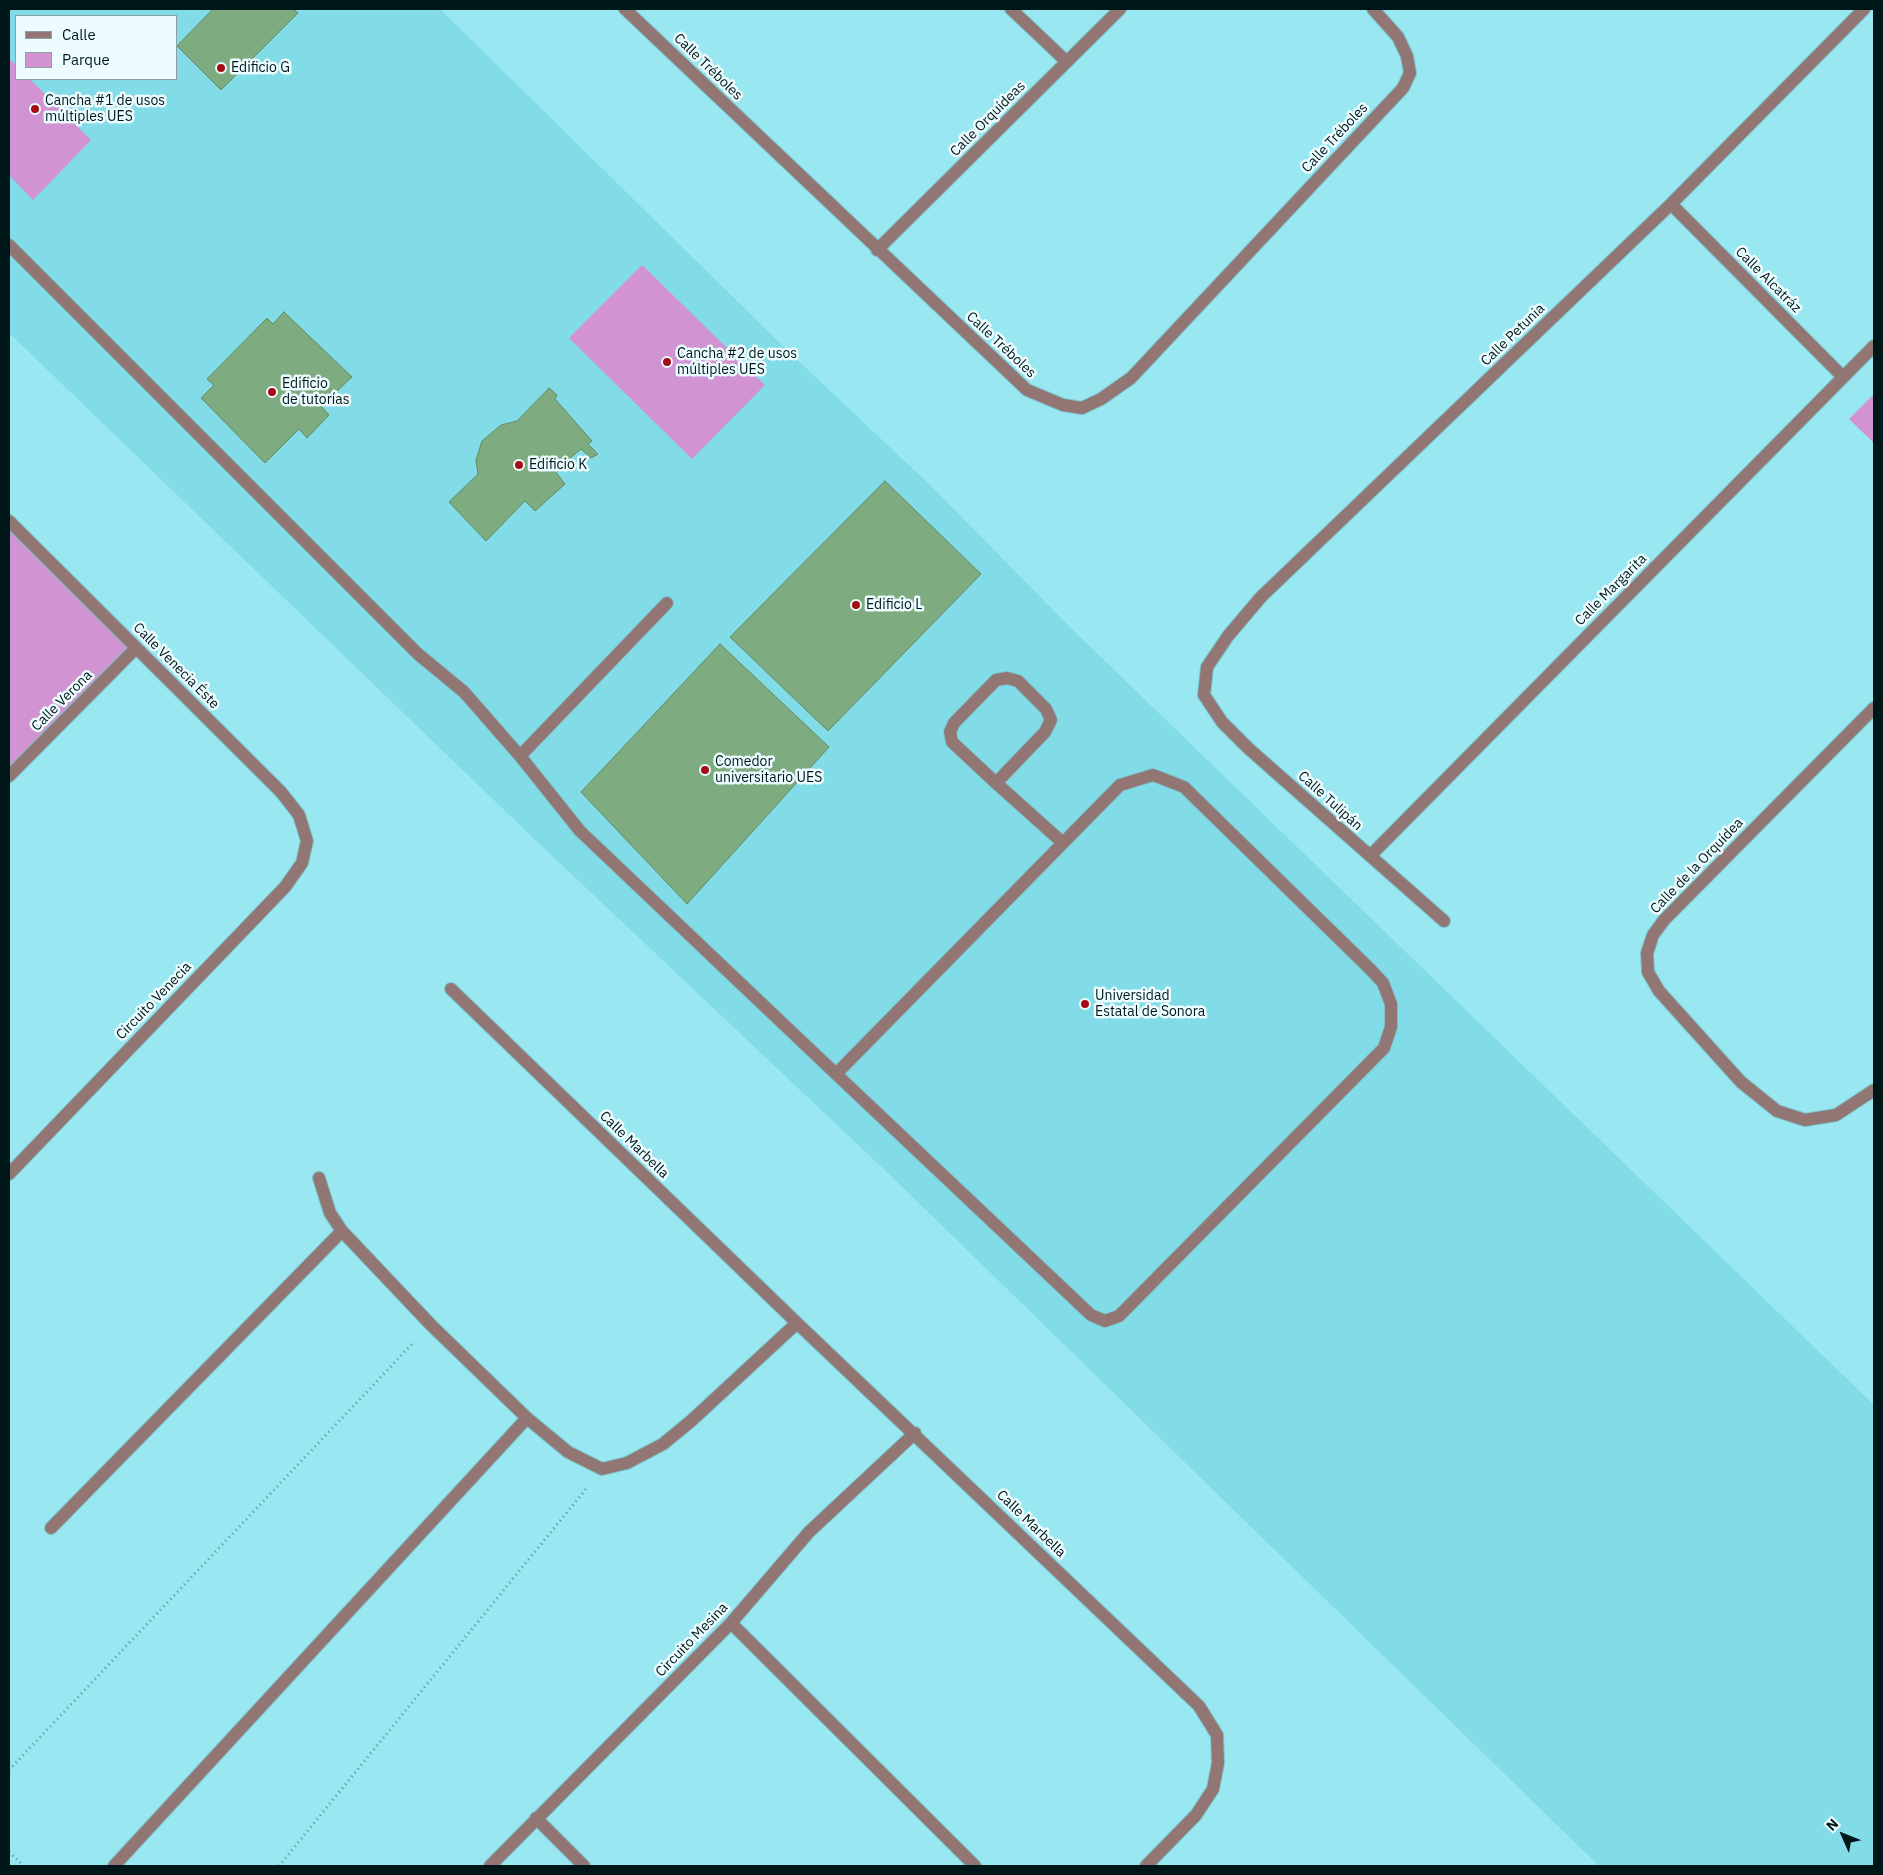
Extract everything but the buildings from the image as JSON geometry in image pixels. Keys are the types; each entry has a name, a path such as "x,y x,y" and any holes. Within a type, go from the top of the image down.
{"street":[{"name":"Calle Tréboles","path":"625,9 877,250 1027,390 1063,405 1082,408 1102,399 1131,378 1403,88 1410,73 1407,56 1398,37 1373,9"},
{"path":"1011,9 1067,62"},
{"name":"Calle Orquídeas","path":"877,250 1120,9"},
{"name":"Calle Petunia","path":"1204,696 1207,667 1228,636 1261,597 1671,204 1864,9"},
{"name":"Calle Alcatráz","path":"1671,204 1843,377"},
{"path":"9,245 411,647 464,692 520,756 580,831 836,1074 1091,1314 1105,1321 1119,1316 1384,1048 1391,1027 1391,1004 1383,983 1371,970 1184,787 1152,775 1120,785 836,1074"},
{"name":"Calle Margarita","path":"1370,856 1874,346"},
{"name":"Calle Venecia Éste","path":"9,521 281,792 299,814 307,841"},
{"path":"520,756 667,603"},
{"name":"Calle Verona","path":"9,776 136,648"},
{"path":"996,783 1045,732 1051,720 1046,709 1018,681 1007,678 996,680 954,722 950,732 952,742 996,783 1063,843"},
{"name":"Calle Tulipán","path":"1204,696 1222,722 1248,748 1444,922"},
{"name":"Calle de la Orquídea","path":"1874,708 1664,920 1653,935 1646,953 1648,972 1659,991 1741,1082 1778,1111 1805,1120 1836,1115 1874,1090"},
{"name":"Circuito Venecia","path":"9,1174 285,887 302,863 307,841"},
{"name":"Calle Marbella","path":"451,989 796,1323 915,1434 1199,1706 1217,1735 1218,1762 1213,1789 1196,1815 1146,1866"},
{"path":"318,1178 330,1213 342,1231 430,1324 527,1418 568,1452 602,1469 628,1463 663,1444 691,1421 796,1323"},
{"path":"51,1528 342,1231"},
{"path":"114,1866 527,1418"},
{"name":"Circuito Mesina","path":"490,1866 731,1624 809,1532 915,1434"},
{"path":"731,1624 975,1866"},
{"path":"536,1818 584,1866"}],"path":[{"path":"9,1770 430,1324"},
{"path":"279,1866 602,1469"},
{"path":"9,1852 24,1866"}],"shaded area":[{"name":"Universidad Estatal de Sonora","path":"9,9 440,9 790,353 930,485 1073,630 1874,1405 1874,1866 1599,1866 890,1175 529,834 9,333"}],"green space":[{"name":"Cancha #1 de usos múltiples UES","path":"9,58 15,64 15,80 31,80 91,140 33,200 9,175"},
{"name":"Cancha #2 de usos múltiples UES","path":"642,265 765,385 692,459 569,338"},
{"path":"1874,394 1874,443 1849,419"},
{"path":"9,517 135,640 9,772"}],"place":[{"name":"Edificio G","path":"221,68"},
{"name":"Cancha #1 de usos múltiples UES","path":"35,109"},
{"name":"Cancha #2 de usos múltiples UES","path":"667,362"},
{"name":"Edificio de tutorías","path":"272,392"},
{"name":"Edificio K","path":"519,465"},
{"name":"Edificio L","path":"856,605"},
{"name":"Comedor universitario UES","path":"705,770"},
{"name":"Universidad Estatal de Sonora","path":"1085,1004"}]}
